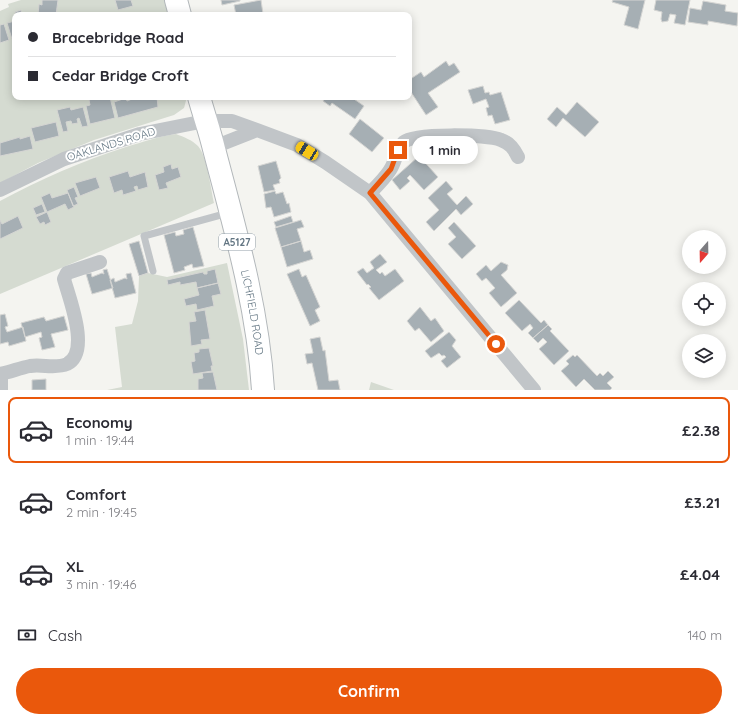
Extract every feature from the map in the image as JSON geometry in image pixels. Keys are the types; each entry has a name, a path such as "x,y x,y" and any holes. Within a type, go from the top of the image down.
{"main road":[{"path":"176,0 179,12"},
{"name":"LICHFIELD ROAD","path":"200,100 214,147 252,303 260,352 263,390"}],"street":[{"name":"OAKLANDS ROAD","path":"0,190 64,159 103,144 140,134 205,120 232,121 257,130 297,145 370,193 534,390"},
{"path":"214,147 257,130"},
{"path":"370,193 391,169 398,150 405,141 416,137 481,136 501,140 512,147 518,157"},
{"path":"1,390 0,374 31,366 62,365 68,363 74,358 78,350 79,336 64,279 67,273 100,262"}],"lane":[{"path":"153,271 144,236 230,212"}],"shaded area":[{"path":"21,0 165,0 167,12 12,12 12,100 186,100 184,108 174,115 94,140 38,163 0,183 0,11 9,7 8,4"},
{"path":"176,134 193,142 201,151 206,165 214,203 0,294 0,201 78,164 151,139"},
{"path":"227,263 243,339 249,390 107,390 122,387 115,327 132,324 138,301 139,276 148,273 167,277"},
{"path":"371,382 394,390 369,390"}],"building":[{"path":"42,0 58,0 56,12 38,12 39,4 42,5"},
{"path":"115,0 131,0 133,6 118,10"},
{"path":"221,0 240,0 240,1 222,5"},
{"path":"261,0 263,12 235,12 234,5"},
{"path":"613,0 645,0 638,29 624,25 629,7 612,2"},
{"path":"656,0 690,0 685,25 674,23 676,15 670,14 668,21 662,22 662,12 654,10"},
{"path":"703,1 726,5 725,11 738,13 737,26 708,21 708,25 688,22 690,8 701,10"},
{"path":"12,22 12,39 7,23"},
{"path":"4,24 9,40 0,43 0,25"},
{"path":"446,61 449,66 454,63 460,72 428,93 438,107 426,115 412,94 412,78 421,72 424,77"},
{"path":"483,86 485,93 489,92 490,95 501,92 510,120 495,124 492,115 488,116 486,108 489,107 486,99 473,104 468,90"},
{"path":"89,100 111,100 115,118 90,124 86,106 90,105"},
{"path":"120,100 157,100 158,107 118,118 114,102"},
{"path":"355,100 364,106 355,119 332,103 330,106 323,101"},
{"path":"577,102 599,122 585,137 563,118 556,127 547,119 557,107 566,115"},
{"path":"70,107 71,110 83,107 88,126 82,127 79,118 77,119 78,123 72,124 71,121 66,122 68,131 63,132 57,110"},
{"path":"360,119 384,138 372,152 349,134"},
{"path":"56,122 59,136 35,142 31,128"},
{"path":"30,136 33,149 0,156 0,143 20,137 20,139"},
{"path":"419,156 438,177 424,190 410,175 407,178 410,181 400,190 392,180"},
{"path":"276,161 281,178 279,180 280,183 273,185 275,190 264,192 258,166"},
{"path":"171,164 172,169 178,167 181,177 166,183 168,188 159,190 155,175 164,172 163,167"},
{"path":"128,171 130,177 145,172 148,187 138,190 137,186 134,187 136,191 123,195 122,190 114,193 109,177"},
{"path":"96,177 100,188 80,196 75,183"},
{"path":"446,181 453,189 447,194 457,205 466,196 473,204 461,215 456,209 434,231 426,222 439,210 428,198"},
{"path":"74,187 78,197 75,198 78,204 73,206 67,190"},
{"path":"275,191 276,194 283,192 287,204 289,203 291,212 274,217 271,207 266,208 264,194"},
{"path":"50,193 52,198 68,193 74,207 68,210 65,204 47,212 41,197"},
{"path":"42,204 45,212 36,215 33,208"},
{"path":"47,212 51,222 45,225 44,222 40,224 36,217"},
{"path":"18,216 23,228 0,239 0,220 2,224"},
{"path":"291,216 293,222 276,227 274,222"},
{"path":"301,220 304,227 297,229 301,241 281,247 275,228"},
{"path":"454,222 476,246 462,259 448,244 456,237 448,228"},
{"path":"193,227 204,266 193,268 192,264 184,267 185,270 174,273 164,235 175,232 176,236 184,234 183,230"},
{"path":"139,241 148,273 139,276 129,244"},
{"path":"301,241 304,252 310,250 313,259 287,267 281,247"},
{"path":"380,254 387,262 376,270 380,274 382,272 385,276 395,269 404,281 379,300 369,288 371,287 368,284 367,285 357,272 363,268 367,273 374,268 370,262"},
{"path":"501,262 508,265 507,270 501,275 517,293 501,307 489,293 495,288 486,278 482,281 476,274 486,265 491,271"},
{"path":"107,269 113,288 92,294 86,274 91,273 92,277 102,273 104,274 103,270"},
{"path":"215,269 218,283 197,288 196,282 180,285 180,282 168,285 167,280 203,272 204,274 207,274 207,271"},
{"path":"299,269 302,277 306,275 320,307 315,310 320,321 310,326 287,274"},
{"path":"131,273 136,293 115,298 110,280 114,278 115,282 125,278 127,279 126,274"},
{"path":"218,283 221,294 212,296 214,306 197,310 196,304 186,306 184,299 199,295 197,288"},
{"path":"519,300 541,323 544,320 548,325 533,338 528,333 533,328 530,324 522,331 505,313"},
{"path":"420,307 431,321 435,318 444,331 431,342 419,328 415,331 407,321"},
{"path":"205,310 210,339 201,340 202,344 191,346 189,322 196,321 194,312"},
{"path":"5,314 8,326 5,327 7,332 23,327 26,341 9,346 8,342 0,344 0,315"},
{"path":"64,316 68,330 51,334 55,347 42,350 39,338 42,337 41,332 25,337 21,323 44,317 46,321"},
{"path":"548,325 552,329 550,331 569,351 554,365 539,349 547,342 543,338 538,343 533,338"},
{"path":"449,332 456,340 452,346 461,357 447,368 441,361 446,357 444,355 442,356 439,353 431,358 425,351"},
{"path":"320,337 323,351 325,350 329,381 338,380 340,390 318,390 312,363 307,364 305,354 313,353 310,339"},
{"path":"209,348 213,366 211,366 212,371 193,374 191,362 195,361 194,353 199,352 199,349"},
{"path":"573,355 575,357 577,355 597,376 600,373 603,376 608,371 614,377 607,383 612,388 610,390 595,390 584,379 576,387 561,371 569,364 566,361"},
{"path":"213,372 217,390 198,390 198,379 203,378 202,373"},
{"path":"46,379 46,390 32,390 32,380"}],"route":[{"path":"398,150 391,169 370,193 496,344"}]}
